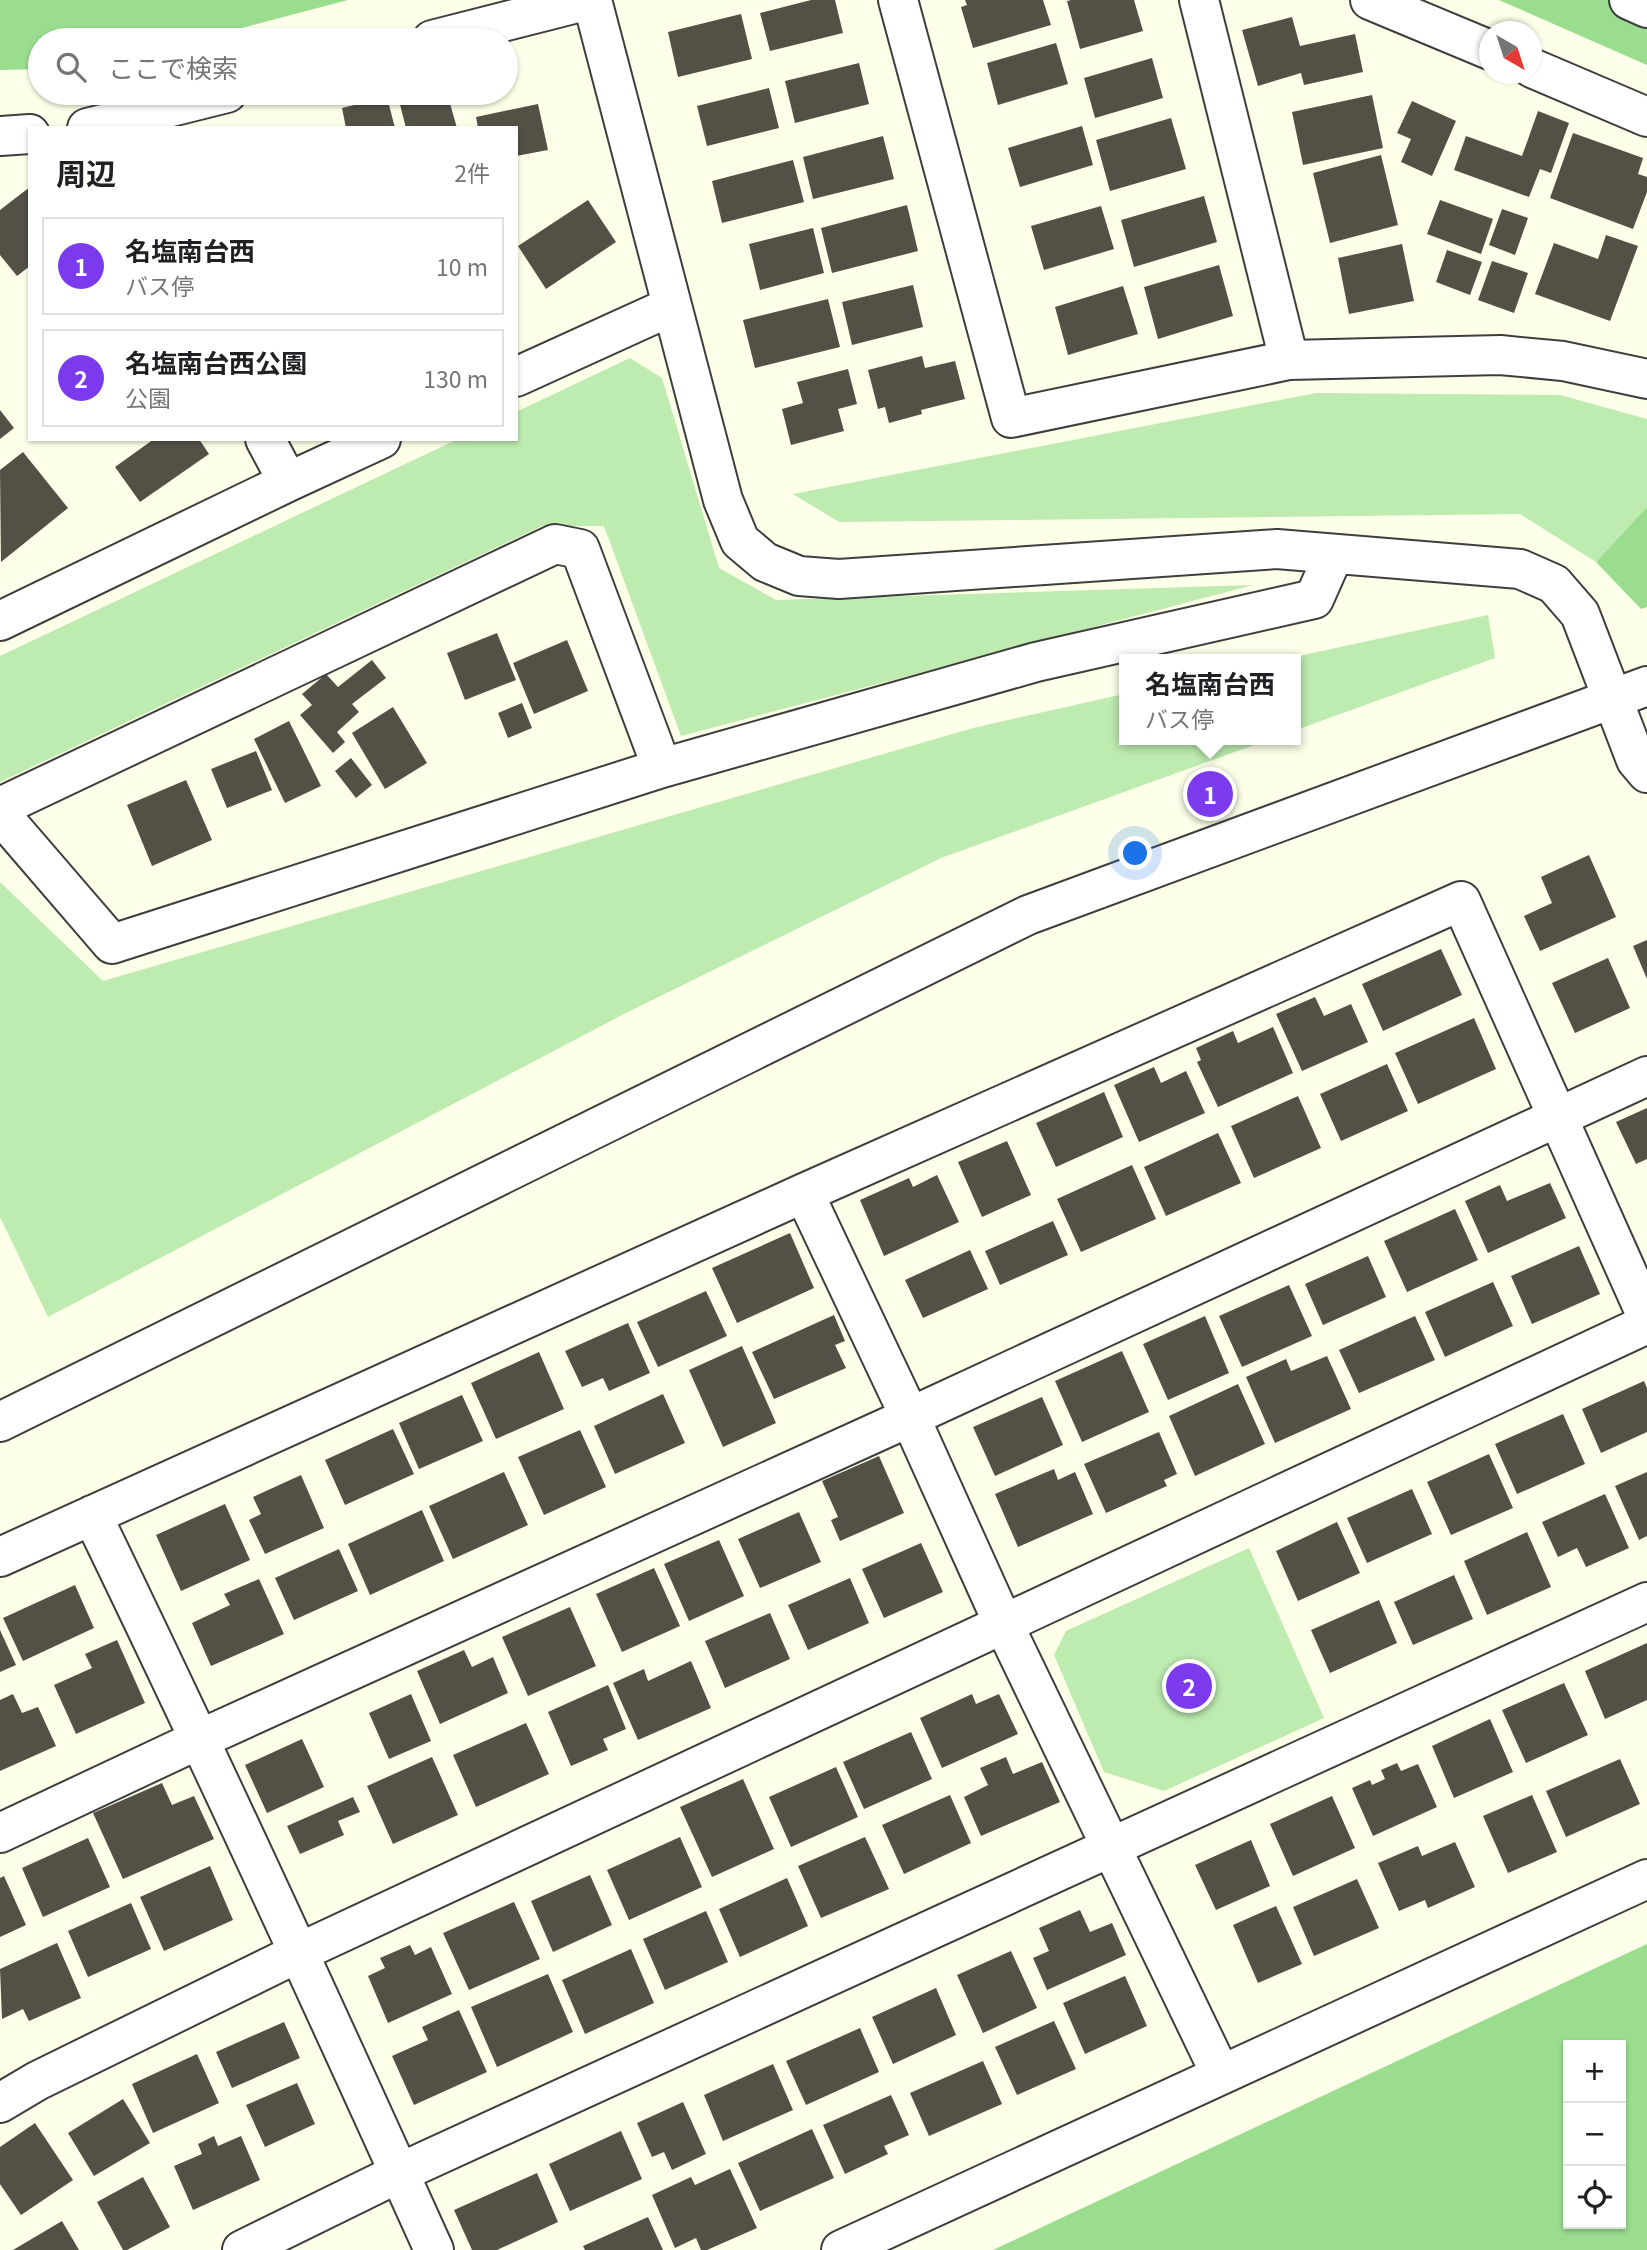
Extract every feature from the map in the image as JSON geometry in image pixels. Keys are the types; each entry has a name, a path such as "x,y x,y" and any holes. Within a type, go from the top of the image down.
{"street":[{"path":"479,28 590,0 723,500 740,541 765,562 799,576 839,579 1277,549 1520,569 1554,584 1580,614 1629,693 1636,760 1647,773"},
{"path":"898,0 1011,418 1289,360 1500,355 1563,361 1647,379"},
{"path":"1199,0 1289,360"},
{"path":"1370,0 1479,47"},
{"path":"1629,0 1647,8"},
{"path":"1542,73 1647,117"},
{"path":"97,126 180,105"},
{"path":"0,136 28,135"},
{"path":"518,376 672,306"},
{"path":"266,441 288,482"},
{"path":"0,621 376,441"},
{"path":"0,807 555,544 580,549 662,768"},
{"path":"0,814 112,944 662,768 1036,662 1314,599 1334,554"},
{"path":"0,1422 1028,915 1629,693"},
{"path":"0,1557 804,1193 1461,901 1647,1317"},
{"path":"0,1833 1647,1076"},
{"path":"804,1193 910,1417 1003,1623 1221,2075"},
{"path":"0,2103 37,2081 300,1952 1647,1324"},
{"path":"92,1514 300,1952 434,2250"},
{"path":"242,2250 400,2173 1647,1602"},
{"path":"841,2250 1647,1879"}],"green space":[{"path":"0,0 348,0 242,28 28,28 28,69 0,70"},
{"path":"1499,0 1647,0 1647,65"},
{"path":"630,358 662,378 719,568 776,600 1253,585 681,736 604,526 542,526 0,782 0,656 454,441 518,441 518,411"},
{"path":"1316,393 1560,395 1647,419 1647,507 1596,562 1520,514 839,522 793,494"},
{"path":"1647,507 1647,607 1641,609 1596,562"},
{"path":"1488,615 1495,658 1301,728 1301,656"},
{"path":"1119,695 1119,745 1254,745 941,858 624,1014 48,1317 0,1217 0,882 103,981 973,728"},
{"path":"1249,1548 1324,1718 1164,1791 1104,1772 1054,1655 1066,1631"},
{"path":"1647,1944 1647,2250 993,2250"}],"building":[{"path":"811,0 835,0 843,33 770,51 760,13"},
{"path":"965,0 1043,0 1051,25 973,48 961,7 967,5"},
{"path":"1134,0 1143,31 1080,49 1067,1"},
{"path":"741,14 752,59 678,77 668,32"},
{"path":"1292,17 1300,46 1355,34 1363,72 1304,85 1301,73 1258,86 1242,30"},
{"path":"1056,43 1068,84 998,105 987,63"},
{"path":"1152,58 1163,98 1095,118 1084,78"},
{"path":"859,63 869,104 795,123 785,81"},
{"path":"769,88 779,128 707,146 697,106"},
{"path":"1372,95 1383,148 1303,165 1292,112"},
{"path":"1412,101 1456,121 1432,176 1401,162 1411,139 1397,133"},
{"path":"538,104 548,150 518,156 518,126 478,126 476,117"},
{"path":"354,105 389,105 394,126 346,126 342,108"},
{"path":"400,105 450,105 456,126 405,126"},
{"path":"1538,111 1569,123 1551,173 1540,169 1529,197 1454,170 1466,136 1522,156"},
{"path":"1171,118 1186,169 1110,191 1096,140"},
{"path":"1082,126 1093,165 1020,187 1008,148"},
{"path":"1573,133 1643,158 1638,174 1647,177 1647,192 1633,229 1550,198"},
{"path":"883,136 894,179 813,199 803,157"},
{"path":"1381,155 1398,225 1330,243 1313,173"},
{"path":"793,160 804,202 722,223 712,181"},
{"path":"28,189 28,268 17,276 0,255 0,210"},
{"path":"1204,196 1217,242 1134,267 1121,220"},
{"path":"588,200 616,242 546,289 518,246"},
{"path":"1440,200 1493,219 1481,254 1427,234"},
{"path":"907,205 918,251 832,273 821,228"},
{"path":"1101,206 1114,249 1044,270 1031,226"},
{"path":"1502,209 1528,218 1515,255 1489,245"},
{"path":"813,228 824,273 760,290 749,244"},
{"path":"1606,235 1638,246 1610,321 1535,294 1554,243 1598,259"},
{"path":"1402,244 1414,301 1349,314 1338,258"},
{"path":"1447,250 1482,262 1470,295 1436,282"},
{"path":"1492,261 1528,273 1514,313 1478,300"},
{"path":"1219,265 1233,316 1158,339 1144,287"},
{"path":"913,285 923,327 852,345 842,302"},
{"path":"1123,286 1138,334 1068,355 1055,307"},
{"path":"828,299 840,347 755,368 743,320"},
{"path":"922,356 925,368 955,361 965,399 921,410 922,414 889,423 885,407 878,409 868,370"},
{"path":"848,369 857,404 838,409 844,431 791,445 782,409 803,403 797,382"},
{"path":"0,410 14,428 0,439"},
{"path":"151,441 200,441 209,454 140,502 115,467"},
{"path":"23,452 68,508 1,562 0,470"},
{"path":"497,633 516,680 465,700 447,653"},
{"path":"567,640 588,691 534,714 513,663"},
{"path":"372,660 386,678 352,704 359,712 337,732 345,742 333,753 300,715 312,705 302,694 326,674 338,687"},
{"path":"522,703 532,728 508,738 498,713"},
{"path":"393,707 427,763 385,789 352,733"},
{"path":"289,721 321,786 285,803 254,739"},
{"path":"256,751 272,790 227,808 211,769"},
{"path":"351,758 372,785 356,798 335,771"},
{"path":"186,780 212,840 152,866 127,805"},
{"path":"1589,855 1616,917 1540,951 1524,916 1552,903 1541,877"},
{"path":"1647,940 1647,979 1633,946"},
{"path":"1441,949 1462,995 1383,1031 1362,984"},
{"path":"1608,958 1630,1008 1575,1033 1552,983"},
{"path":"1315,997 1324,1016 1351,1004 1368,1042 1302,1071 1276,1014"},
{"path":"1474,1018 1496,1069 1418,1104 1395,1053"},
{"path":"1273,1027 1293,1073 1218,1107 1197,1062 1201,1060 1196,1048 1233,1031 1238,1043"},
{"path":"1387,1064 1408,1111 1341,1141 1320,1094"},
{"path":"1154,1067 1161,1083 1186,1071 1205,1113 1139,1142 1114,1085"},
{"path":"1104,1092 1123,1137 1056,1167 1036,1123"},
{"path":"1298,1096 1321,1148 1254,1178 1231,1126"},
{"path":"1647,1108 1647,1159 1636,1164 1616,1122"},
{"path":"1218,1133 1241,1183 1166,1216 1144,1167"},
{"path":"1007,1141 1031,1195 982,1217 958,1162"},
{"path":"1132,1165 1156,1219 1081,1252 1057,1199"},
{"path":"937,1175 959,1222 884,1256 860,1200 909,1178 913,1187"},
{"path":"1550,1183 1566,1218 1488,1253 1465,1201 1500,1185 1507,1201"},
{"path":"1455,1209 1478,1260 1407,1292 1384,1241"},
{"path":"1053,1221 1068,1255 1000,1285 985,1251"},
{"path":"790,1233 814,1288 737,1323 712,1268"},
{"path":"1579,1246 1600,1294 1532,1324 1511,1276"},
{"path":"970,1250 988,1289 923,1318 905,1280"},
{"path":"1368,1256 1386,1297 1323,1325 1305,1284"},
{"path":"1493,1282 1513,1326 1445,1357 1425,1312"},
{"path":"1289,1285 1312,1336 1242,1367 1219,1316"},
{"path":"706,1291 727,1336 658,1367 637,1322"},
{"path":"834,1315 845,1341 835,1345 846,1368 774,1399 752,1352"},
{"path":"1205,1316 1229,1373 1168,1400 1143,1344"},
{"path":"1415,1316 1435,1360 1359,1393 1339,1350"},
{"path":"628,1323 650,1373 609,1391 603,1378 582,1387 565,1351"},
{"path":"742,1346 776,1423 723,1447 689,1370"},
{"path":"1122,1351 1149,1412 1082,1442 1055,1381"},
{"path":"539,1352 564,1409 496,1439 471,1383"},
{"path":"1327,1356 1351,1409 1275,1443 1246,1377 1286,1359 1291,1371"},
{"path":"1644,1381 1647,1388 1647,1432 1601,1453 1582,1409"},
{"path":"1238,1384 1265,1444 1195,1476 1169,1416"},
{"path":"663,1394 685,1443 615,1474 594,1426"},
{"path":"462,1395 483,1441 419,1469 399,1423"},
{"path":"1042,1397 1063,1445 995,1476 973,1427"},
{"path":"1563,1414 1585,1464 1517,1494 1495,1444"},
{"path":"393,1429 414,1474 345,1505 325,1460"},
{"path":"580,1430 606,1487 544,1515 518,1457"},
{"path":"1159,1432 1177,1474 1164,1480 1167,1486 1106,1513 1084,1464"},
{"path":"1489,1454 1513,1508 1451,1535 1427,1482"},
{"path":"879,1456 904,1513 840,1541 831,1520 838,1517 822,1481"},
{"path":"1054,1469 1058,1480 1075,1472 1093,1514 1018,1547 995,1494"},
{"path":"504,1472 528,1525 453,1559 429,1506"},
{"path":"1647,1472 1647,1536 1639,1540 1615,1486"},
{"path":"301,1475 324,1528 265,1554 249,1520 261,1514 253,1497"},
{"path":"1412,1489 1432,1534 1367,1563 1347,1518"},
{"path":"1605,1494 1629,1548 1586,1567 1577,1548 1558,1557 1542,1522"},
{"path":"225,1504 250,1560 181,1591 156,1535"},
{"path":"422,1510 444,1561 370,1595 348,1544"},
{"path":"799,1512 821,1562 760,1588 738,1539"},
{"path":"1337,1522 1360,1573 1298,1601 1276,1551"},
{"path":"1527,1532 1551,1587 1487,1615 1464,1561"},
{"path":"719,1540 744,1596 689,1621 664,1564"},
{"path":"921,1543 943,1592 884,1618 862,1569"},
{"path":"339,1549 358,1591 294,1620 275,1578"},
{"path":"654,1568 680,1626 622,1652 596,1594"},
{"path":"1454,1575 1473,1619 1413,1645 1394,1602"},
{"path":"850,1578 869,1623 808,1650 788,1605"},
{"path":"259,1579 284,1634 211,1666 192,1623 230,1605 224,1594"},
{"path":"75,1585 94,1628 23,1661 3,1618"},
{"path":"1379,1600 1397,1643 1330,1673 1311,1630"},
{"path":"570,1607 596,1666 528,1696 502,1637"},
{"path":"770,1613 790,1659 725,1688 705,1641"},
{"path":"0,1630 16,1665 0,1672"},
{"path":"117,1640 145,1703 76,1734 54,1685 92,1668 85,1654"},
{"path":"1647,1643 1647,1700 1605,1719 1585,1671"},
{"path":"464,1650 472,1667 493,1657 508,1693 440,1724 417,1671"},
{"path":"691,1661 711,1708 638,1740 613,1683 644,1669 648,1681"},
{"path":"1564,1683 1588,1735 1526,1763 1502,1710"},
{"path":"608,1685 626,1729 603,1739 608,1750 571,1766 548,1712"},
{"path":"13,1694 22,1713 38,1707 56,1746 0,1771 0,1700"},
{"path":"411,1694 431,1741 389,1759 369,1713"},
{"path":"972,1694 976,1704 999,1694 1018,1734 942,1768 920,1718"},
{"path":"1490,1719 1513,1772 1454,1798 1432,1746"},
{"path":"526,1723 549,1774 476,1807 453,1755"},
{"path":"911,1732 932,1779 864,1809 843,1762"},
{"path":"302,1739 324,1787 267,1813 245,1765"},
{"path":"432,1757 458,1815 393,1844 367,1786"},
{"path":"1006,1757 1013,1774 1042,1762 1060,1802 981,1836 964,1797 988,1785 980,1768"},
{"path":"1620,1759 1640,1804 1566,1837 1546,1791"},
{"path":"1397,1763 1401,1771 1418,1764 1437,1807 1373,1836 1352,1788 1370,1780 1372,1785 1385,1779 1381,1770"},
{"path":"836,1767 858,1817 791,1847 769,1797"},
{"path":"743,1779 774,1849 712,1877 680,1807"},
{"path":"162,1783 172,1805 194,1796 214,1839 123,1879 93,1813"},
{"path":"950,1795 971,1843 904,1874 882,1825"},
{"path":"1532,1795 1557,1852 1508,1873 1483,1816"},
{"path":"1332,1796 1355,1848 1293,1876 1270,1824"},
{"path":"353,1797 360,1812 338,1821 344,1835 300,1854 287,1826"},
{"path":"680,1837 702,1887 629,1920 607,1870"},
{"path":"865,1837 889,1889 821,1918 798,1866"},
{"path":"88,1838 110,1887 43,1917 22,1868"},
{"path":"1251,1840 1270,1886 1216,1910 1195,1865"},
{"path":"1455,1842 1475,1887 1428,1908 1425,1900 1399,1911 1378,1863 1418,1846 1422,1856"},
{"path":"210,1866 233,1920 164,1951 140,1897"},
{"path":"590,1875 612,1925 553,1952 531,1901"},
{"path":"4,1876 26,1925 0,1937 0,1878"},
{"path":"787,1878 808,1926 740,1957 719,1909"},
{"path":"1357,1879 1379,1928 1314,1956 1293,1907"},
{"path":"514,1902 540,1959 469,1990 443,1933"},
{"path":"131,1903 151,1949 88,1977 68,1931"},
{"path":"1276,1906 1302,1964 1258,1983 1233,1925"},
{"path":"1080,1910 1090,1932 1112,1923 1126,1955 1047,1990 1033,1958 1049,1951 1039,1928"},
{"path":"706,1911 728,1962 665,1990 643,1939"},
{"path":"57,1943 81,1998 29,2021 23,2009 2,2019 0,1969"},
{"path":"410,1945 415,1955 431,1947 452,1994 388,2023 368,1976 385,1968 380,1958"},
{"path":"631,1949 654,2003 585,2034 562,1980"},
{"path":"1011,1951 1037,2008 983,2033 957,1975"},
{"path":"548,1974 573,2032 497,2067 471,2007"},
{"path":"1125,1976 1147,2026 1085,2054 1063,2003"},
{"path":"936,1988 956,2035 893,2064 872,2017"},
{"path":"459,2010 487,2072 414,2105 392,2056 428,2040 422,2027"},
{"path":"1054,2021 1076,2069 1017,2095 995,2047"},
{"path":"284,2022 300,2058 232,2088 216,2052"},
{"path":"860,2028 879,2072 806,2105 786,2061"},
{"path":"197,2054 219,2103 153,2133 132,2084"},
{"path":"983,2061 1002,2104 929,2136 910,2093"},
{"path":"773,2064 793,2110 723,2141 704,2095"},
{"path":"297,2083 315,2124 265,2147 246,2105"},
{"path":"891,2095 909,2135 884,2146 888,2154 845,2174 823,2125"},
{"path":"123,2099 150,2143 94,2176 68,2133"},
{"path":"683,2102 706,2154 672,2170 664,2152 652,2157 637,2123"},
{"path":"35,2123 73,2180 21,2215 0,2184 0,2147"},
{"path":"812,2129 834,2178 760,2211 738,2163"},
{"path":"621,2131 642,2179 570,2211 549,2164"},
{"path":"214,2136 218,2146 241,2136 260,2180 193,2210 174,2166 202,2154 198,2144"},
{"path":"730,2169 757,2228 707,2250 701,2250 696,2238 675,2248 652,2195 691,2177 695,2185"},
{"path":"537,2173 558,2222 497,2250 472,2250 454,2210"},
{"path":"143,2177 170,2227 123,2250 97,2202"},
{"path":"648,2217 663,2250 585,2250 583,2246"},
{"path":"62,2221 79,2250 13,2250"}],"place":[{"name":"名塩南台西","path":"1210,794"},
{"name":"名塩南台西公園","path":"1189,1686"}]}
